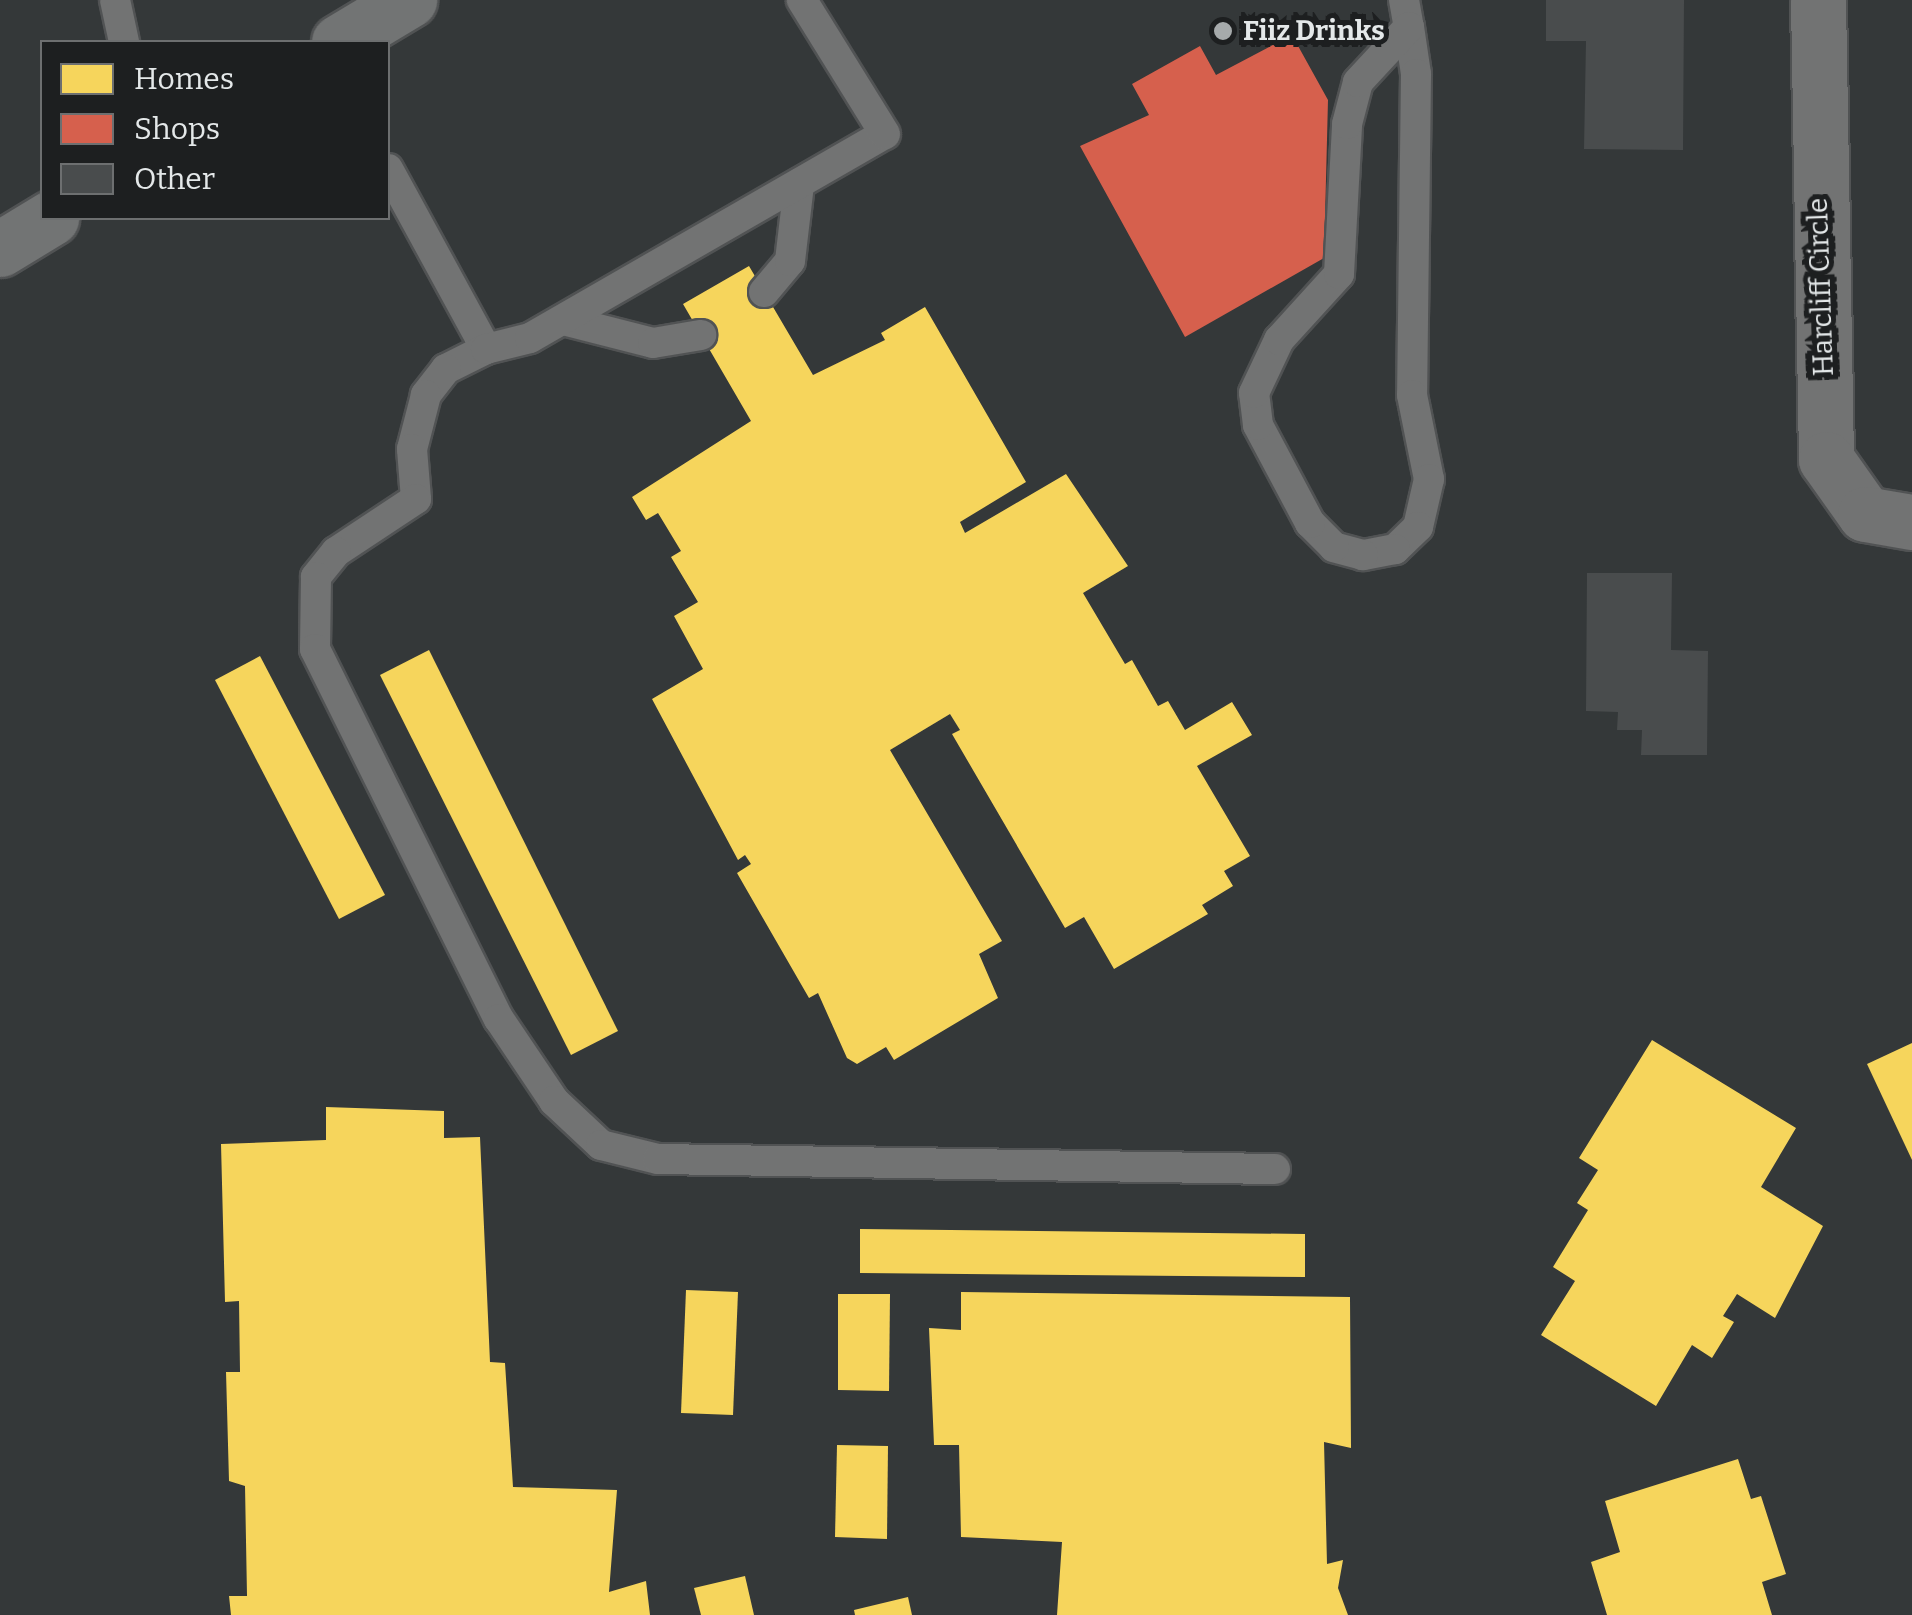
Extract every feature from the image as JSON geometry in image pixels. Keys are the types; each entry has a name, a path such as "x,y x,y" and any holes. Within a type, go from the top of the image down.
{"main road":[{"path":"342,40 409,0"},
{"path":"0,248 48,220"}],"street":[{"name":"Harcliff Circle","path":"1818,0 1826,459 1865,514 1912,522"}],"lane":[{"path":"115,0 124,40"},
{"path":"802,0 886,134 530,338 486,348 446,369 426,395 412,449 416,499 336,552 316,578 315,649 499,1019 532,1073 578,1126 628,1156 658,1160 1275,1169"},
{"path":"1406,13 1416,74 1412,395 1429,479 1418,528 1381,554 1334,547 1310,523 1266,443 1254,393 1279,340 1338,274 1345,251 1347,124 1358,82 1406,13"},
{"path":"390,172 486,348"},
{"path":"764,292 790,261 799,184"},
{"path":"563,320 653,343 701,335"}],"building: Homes":[{"path":"749,266 813,375 885,340 881,333 925,307 1026,482 960,522 965,533 1066,474 1128,566 1083,593 1125,664 1132,660 1158,706 1168,701 1185,730 1232,702 1252,735 1197,766 1250,856 1224,871 1233,886 1202,905 1208,914 1114,969 1084,917 1065,928 952,734 960,730 950,714 890,750 1002,941 979,954 998,998 894,1060 886,1047 857,1064 847,1058 818,993 809,998 737,873 751,864 745,855 738,860 652,699 703,669 674,616 698,602 671,557 681,551 658,513 646,520 632,497 751,421 683,304"},
{"path":"429,650 618,1031 571,1055 380,675"},
{"path":"260,656 385,895 339,919 215,680"},
{"path":"1652,1040 1796,1128 1761,1187 1823,1226 1775,1318 1737,1294 1723,1316 1734,1322 1712,1358 1692,1345 1656,1406 1541,1335 1575,1281 1553,1267 1588,1210 1577,1203 1598,1170 1579,1158"},
{"path":"1912,1043 1912,1160 1867,1064"},
{"path":"326,1107 444,1111 444,1138 480,1137 490,1362 505,1363 513,1487 617,1490 609,1592 646,1581 650,1615 231,1615 229,1596 247,1596 245,1486 229,1481 226,1372 240,1372 239,1301 225,1302 221,1144 326,1140"},
{"path":"860,1229 1305,1234 1305,1277 860,1273"},
{"path":"686,1290 738,1292 733,1415 681,1413"},
{"path":"961,1292 1350,1297 1351,1448 1324,1442 1327,1564 1343,1560 1338,1588 1348,1615 1057,1615 1062,1542 961,1537 959,1445 934,1445 929,1328 961,1330"},
{"path":"838,1294 890,1294 889,1391 838,1390"},
{"path":"837,1445 888,1446 887,1539 835,1537"},
{"path":"1738,1459 1751,1499 1761,1496 1786,1574 1762,1582 1772,1615 1607,1615 1591,1562 1620,1552 1605,1501"},
{"path":"745,1576 754,1615 701,1615 694,1588"},
{"path":"908,1597 912,1615 855,1615 854,1610"}],"building: Shops":[{"path":"1292,35 1328,100 1324,258 1185,337 1080,146 1149,115 1132,84 1200,46 1216,75"}],"building: Other":[{"path":"1546,0 1684,0 1683,150 1584,149 1586,41 1546,41"},
{"path":"1587,573 1672,573 1671,650 1708,651 1707,755 1641,755 1642,730 1617,730 1618,712 1586,711"}],"place":[{"name":"Fiiz Drinks","path":"1223,31"}]}
